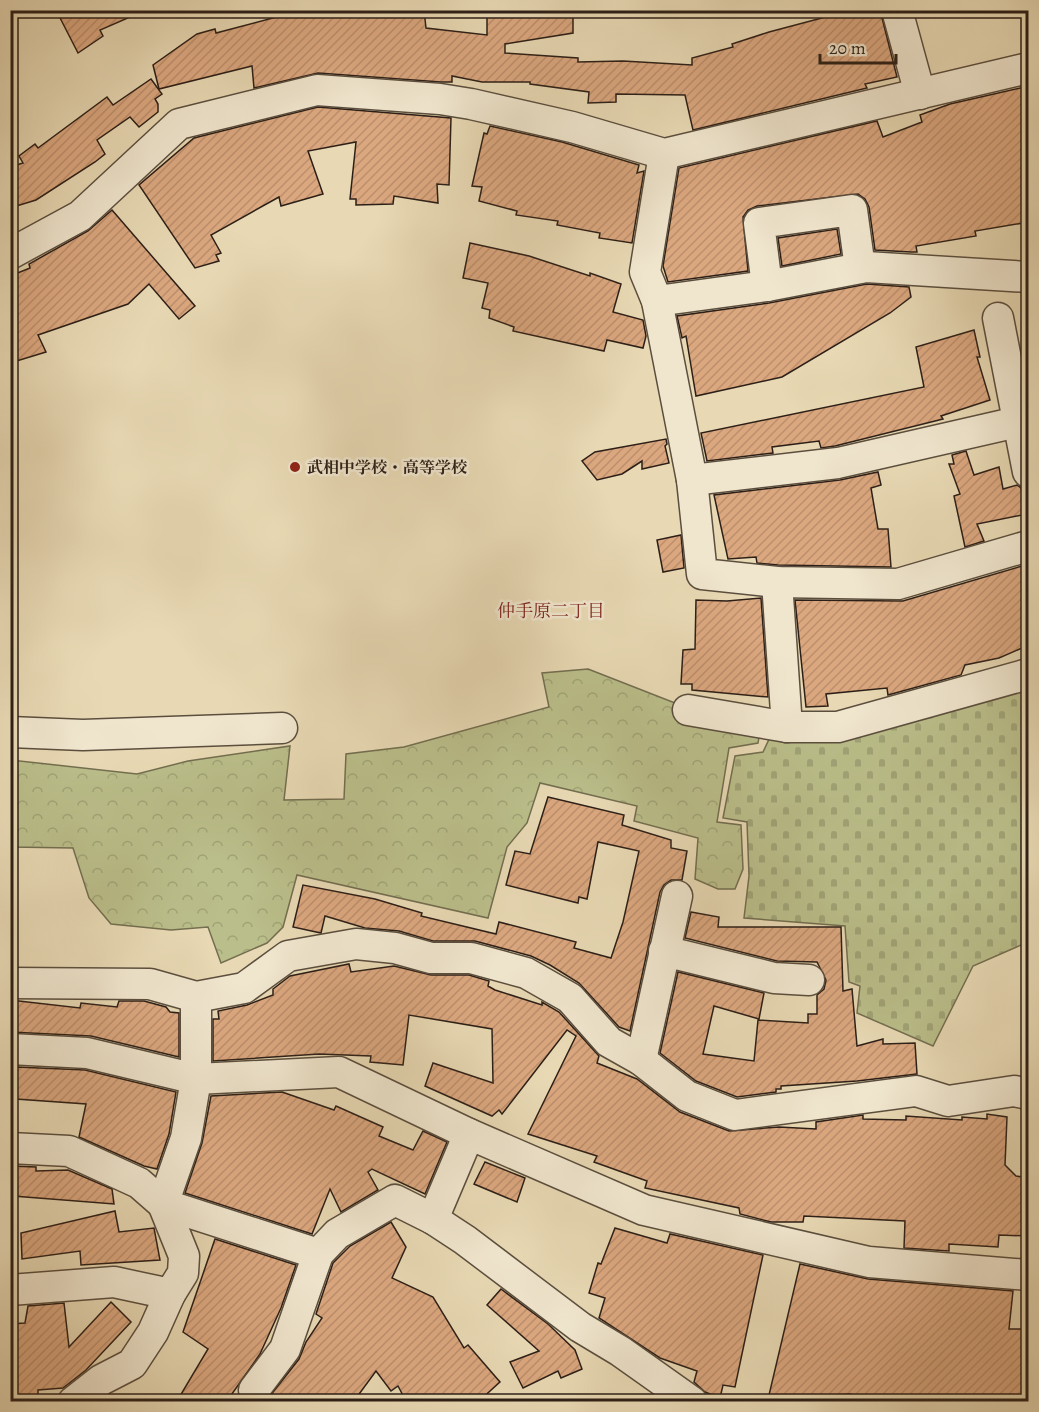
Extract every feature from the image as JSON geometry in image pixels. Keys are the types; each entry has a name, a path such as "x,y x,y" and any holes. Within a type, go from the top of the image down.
{"street":[{"path":"897,10 920,94"},
{"path":"10,254 80,216 179,124 318,90 461,102 572,127 664,154 1029,68"},
{"path":"664,154 645,272 657,301 692,480 702,574 777,582 898,584 1029,546"},
{"path":"767,286 759,223 852,210 860,268"},
{"path":"657,301 767,286 860,268 1029,277"},
{"path":"998,318 1028,472"},
{"path":"692,480 838,463 1017,422"},
{"path":"777,582 787,727"},
{"path":"688,710 787,727 838,727 1029,674"},
{"path":"10,732 83,735 282,728"},
{"path":"640,1060 677,896"},
{"path":"10,983 150,984 196,997 243,988 288,956 356,944 395,948 431,958 471,958 526,973 570,998 609,1042 640,1060 687,1096 735,1115 916,1091 948,1101 1014,1091 1029,1094"},
{"path":"664,951 774,978 809,980"},
{"path":"73,1401 101,1380 132,1364 153,1332 170,1294 183,1273 184,1256 163,1204 186,1138 196,1079 196,997"},
{"path":"10,1049 87,1053 196,1079 339,1072 469,1134 644,1210 869,1262 1029,1275"},
{"path":"433,1219 469,1134"},
{"path":"10,1148 69,1151 139,1183 163,1204 318,1254"},
{"path":"254,1390 285,1349 318,1254 337,1234 395,1200 433,1219 580,1327 620,1351 692,1401"},
{"path":"10,1290 114,1282 170,1294"}],"green space":[{"path":"588,669 675,703 673,713 760,731 758,743 729,748 717,822 741,825 743,869 735,889 718,889 695,879 698,838 634,821 637,806 540,783 527,823 507,847 488,918 297,875 283,927 267,943 221,963 208,927 171,930 111,924 89,898 73,848 11,847 11,760 137,774 188,761 290,746 284,800 344,799 346,754 404,747 549,707 542,673"},
{"path":"1028,685 1028,942 973,966 933,1046 857,1013 860,986 849,982 845,926 744,918 749,876 747,822 723,818 735,756 763,752 772,733"}],"building":[{"path":"56,10 146,10 100,30 103,36 78,53"},
{"path":"303,10 424,10 426,28 487,35 487,10 573,10 573,33 505,44 505,53 578,58 578,62 623,61 692,65 692,58 733,47 732,44 769,32 852,10 880,10 897,77 865,84 867,88 693,130 685,95 616,94 616,102 588,103 589,92 530,84 530,82 482,82 452,76 452,82 441,82 318,73 254,88 252,66 159,89 153,65 197,34 215,29 216,33"},
{"path":"151,79 162,94 155,99 158,112 139,127 130,117 97,140 105,154 95,162 36,200 10,208 10,167 23,163 19,156 35,144 38,148 107,97 113,105"},
{"path":"1029,86 1029,222 975,231 976,236 916,246 917,252 875,250 869,207 865,199 858,194 757,206 748,210 743,217 748,271 668,282 663,266 679,168 877,121 883,137 922,122 920,115 950,104"},
{"path":"318,107 451,118 449,185 437,184 438,203 394,196 393,204 356,205 356,199 350,199 356,142 308,151 323,194 281,206 279,197 211,235 221,253 216,255 219,261 195,268 139,185 194,138"},
{"path":"490,126 562,142 639,165 637,173 644,171 632,243 599,238 600,233 557,225 558,221 516,215 517,211 479,201 482,187 472,186 484,133 487,134"},
{"path":"112,210 195,306 179,319 149,284 128,304 38,335 46,352 10,363 10,276 30,268 29,264 88,231"},
{"path":"837,229 841,254 782,266 778,238"},
{"path":"470,243 529,256 621,284 613,312 643,320 646,336 643,348 607,340 604,351 513,331 514,327 489,318 490,310 482,308 488,283 463,278"},
{"path":"867,284 909,287 911,297 890,313 782,377 696,396 686,336 682,338 677,316 769,303"},
{"path":"974,330 980,357 977,357 990,400 941,416 943,419 835,446 821,448 819,441 772,447 773,453 707,461 701,433 924,387 916,347"},
{"path":"666,439 665,446 669,463 642,469 642,461 622,474 597,480 582,461 595,452"},
{"path":"966,451 974,475 999,467 1003,489 1017,485 1021,488 1027,514 977,524 984,541 965,547 954,496 960,494 949,464 954,464 952,455"},
{"path":"878,472 881,485 871,488 878,529 888,529 891,567 778,565 757,563 756,557 728,559 714,495 840,480"},
{"path":"681,535 684,568 663,572 657,540"},
{"path":"1029,564 1029,645 999,658 965,665 961,675 888,695 887,688 826,694 828,706 806,707 795,600 903,601"},
{"path":"761,598 768,697 692,690 692,684 681,684 683,650 695,649 696,600 727,601"},
{"path":"548,797 624,815 622,825 671,840 671,848 687,851 682,880 671,880 660,892 630,1031 619,1027 579,983 531,956 475,941 433,941 399,931 365,928 325,916 321,933 293,927 303,885 375,899 422,913 421,916 496,934 499,922 576,942 574,948 611,958 623,922 639,851 598,842 587,899 579,897 578,903 506,885 515,851 530,854"},
{"path":"691,912 719,917 718,927 841,927 843,991 852,989 857,1046 883,1039 883,1044 915,1043 917,1074 781,1086 781,1089 776,1089 776,1092 737,1097 696,1081 660,1053 678,972 764,993 759,1019 714,1006 703,1054 754,1061 758,1020 808,1023 808,1014 817,1014 817,995 824,989 826,980 817,962 777,961 685,938"},
{"path":"349,964 351,972 394,966 431,975 469,975 489,981 488,986 495,990 542,1005 542,1002 559,1012 599,1056 597,1063 637,1079 680,1112 729,1131 779,1127 816,1129 816,1122 863,1115 863,1119 906,1120 906,1116 962,1120 962,1117 987,1119 987,1114 1007,1117 1005,1165 1016,1176 1029,1178 1029,1236 999,1235 998,1247 949,1244 949,1251 904,1248 905,1221 804,1216 803,1222 771,1222 740,1214 739,1208 645,1188 647,1181 594,1162 597,1156 528,1134 576,1036 567,1030 502,1114 499,1110 492,1116 425,1086 433,1063 493,1083 492,1029 409,1015 403,1065 370,1062 371,1056 319,1054 213,1061 213,1019 219,1019 218,1011 247,1005 273,995 273,989 290,976"},
{"path":"10,1000 80,1008 81,1003 117,1007 119,1001 144,1001 166,1007 170,1012 179,1013 179,1057 91,1036 10,1032"},
{"path":"17,1067 85,1070 176,1092 169,1134 157,1169 144,1166 79,1137 86,1104 16,1099"},
{"path":"282,1092 334,1110 336,1106 383,1127 379,1136 413,1150 423,1131 447,1142 425,1194 372,1169 368,1172 378,1190 341,1212 330,1189 312,1234 185,1193 202,1143 211,1096"},
{"path":"485,1162 525,1178 517,1202 474,1184"},
{"path":"11,1166 36,1167 36,1171 68,1170 112,1189 114,1204 13,1196"},
{"path":"115,1211 119,1232 154,1228 160,1260 81,1265 80,1251 22,1259 21,1233"},
{"path":"391,1222 406,1247 392,1278 433,1297 464,1348 468,1345 500,1382 479,1401 406,1401 398,1386 391,1391 376,1371 354,1401 266,1401 299,1359 306,1342 322,1318 316,1314 333,1263 350,1246"},
{"path":"615,1228 667,1243 670,1234 763,1255 735,1387 723,1385 720,1398 705,1392 694,1382 697,1371 660,1358 599,1318 605,1298 589,1293 598,1263 601,1264"},
{"path":"215,1239 296,1265 281,1308 260,1354 227,1401 177,1401 208,1349 183,1332"},
{"path":"800,1264 868,1279 1013,1291 1009,1329 1029,1329 1029,1401 908,1401 908,1398 851,1401 851,1394 789,1397 769,1395"},
{"path":"501,1289 548,1324 575,1350 582,1369 561,1378 558,1371 523,1388 510,1362 539,1351 487,1305"},
{"path":"111,1302 131,1322 86,1370 63,1388 38,1390 38,1401 10,1401 10,1324 25,1323 28,1306 64,1303 69,1347"}],"place":[{"name":"武相中学校・高等学校","path":"295,467"}],"district":[{"name":"仲手原二丁目","path":"551,611"}]}
